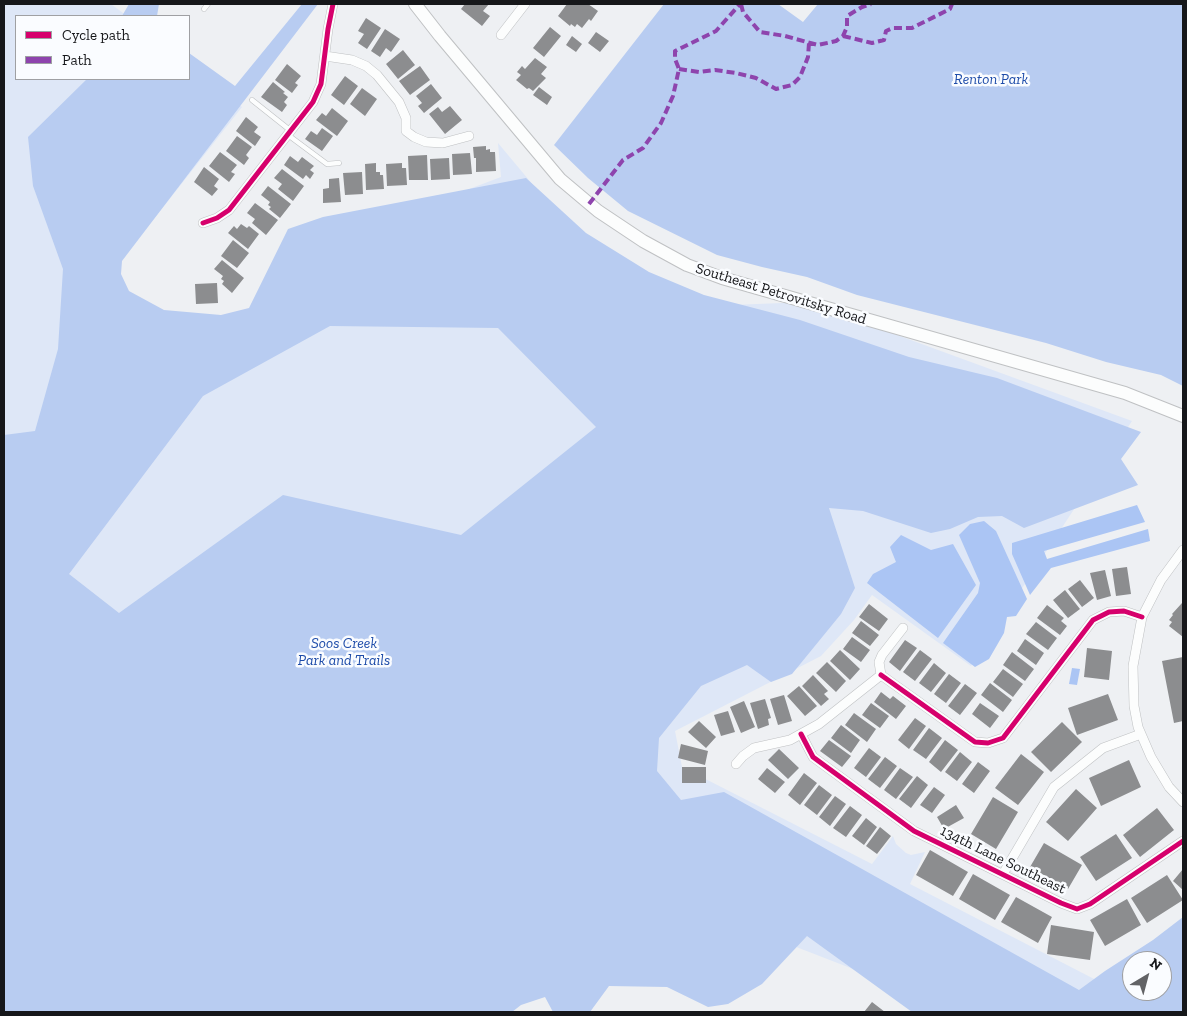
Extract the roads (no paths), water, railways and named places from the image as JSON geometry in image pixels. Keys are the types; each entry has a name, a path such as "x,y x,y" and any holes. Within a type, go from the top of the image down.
{"main road":[{"name":"Southeast Petrovitsky Road","path":"414,4 560,179 598,211 687,265 722,278 1125,393 1183,416"}],"street":[{"path":"203,223 217,218 229,210 318,94 323,76 328,29 333,4"},
{"path":"501,35 525,4"},
{"path":"325,56 352,60 366,66 377,74 400,102 406,118 406,130 414,137 426,142 443,143 469,136"},
{"path":"1183,550 1161,580 1142,617 1133,666 1134,706 1138,728 1151,756 1169,787 1183,800"},
{"path":"903,628 882,655 879,662 881,675 975,742 988,743 1003,738 1093,620 1109,612 1124,611 1142,617"},
{"path":"736,764 754,748 790,740 819,724 881,675"},
{"name":"134th Lane Southeast","path":"801,734 813,757 914,831 1077,909 1090,904 1183,841"},
{"name":"134th Lane Southeast","path":"1003,874 1054,786 1102,748 1141,734"}],"lane":[{"path":"204,9 208,4"},
{"path":"252,100 327,164 339,164"}],"park label":[{"name":"Renton Park","path":"991,80"},
{"name":"Soos Creek Park and Trails","path":"344,652"}]}
